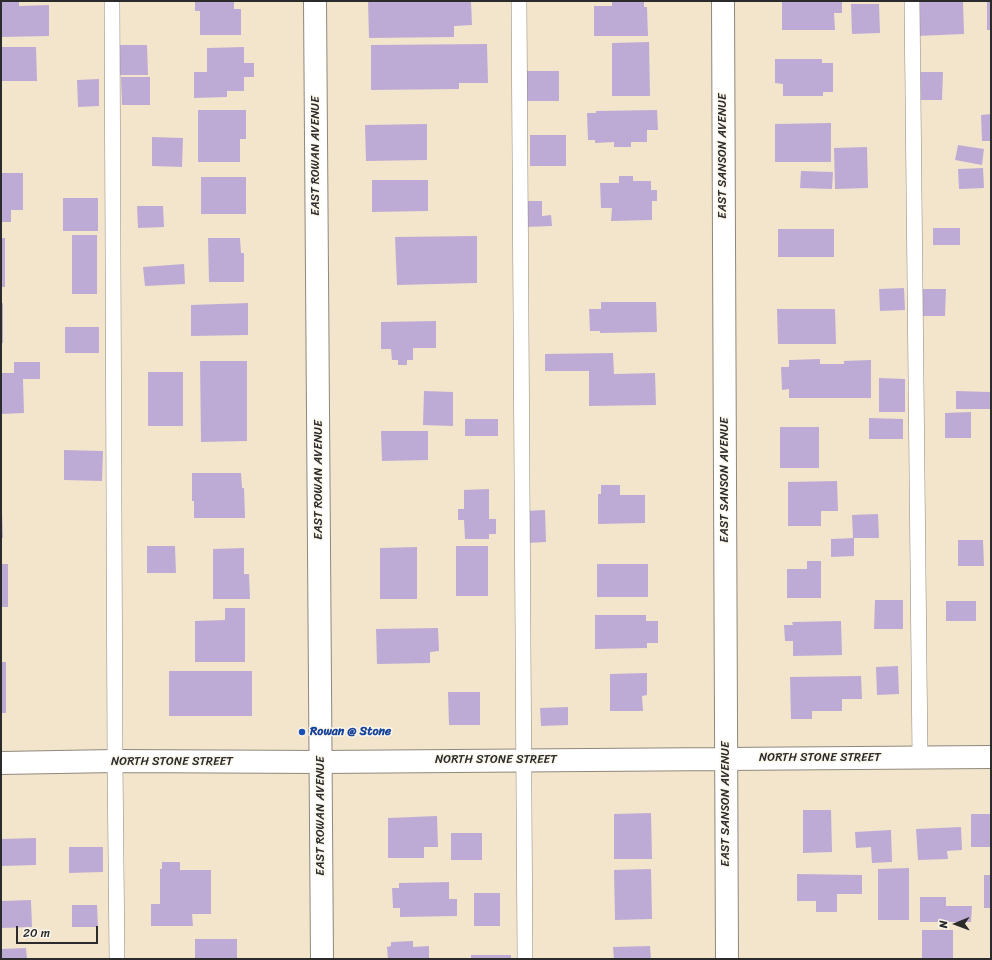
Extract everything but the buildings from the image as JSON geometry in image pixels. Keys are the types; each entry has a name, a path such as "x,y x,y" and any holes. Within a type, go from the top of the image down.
{"street":[{"name":"EAST ROWAN AVENUE","path":"315,1 322,959"},
{"name":"EAST SANSON AVENUE","path":"723,1 727,959"},
{"name":"NORTH STONE STREET","path":"1,763 115,761 321,762 991,757"}],"lane":[{"path":"112,1 117,959"},
{"path":"519,1 526,959"},
{"path":"912,1 920,758"}],"place":[{"name":"Rowan @ Stone","path":"302,732"}]}
